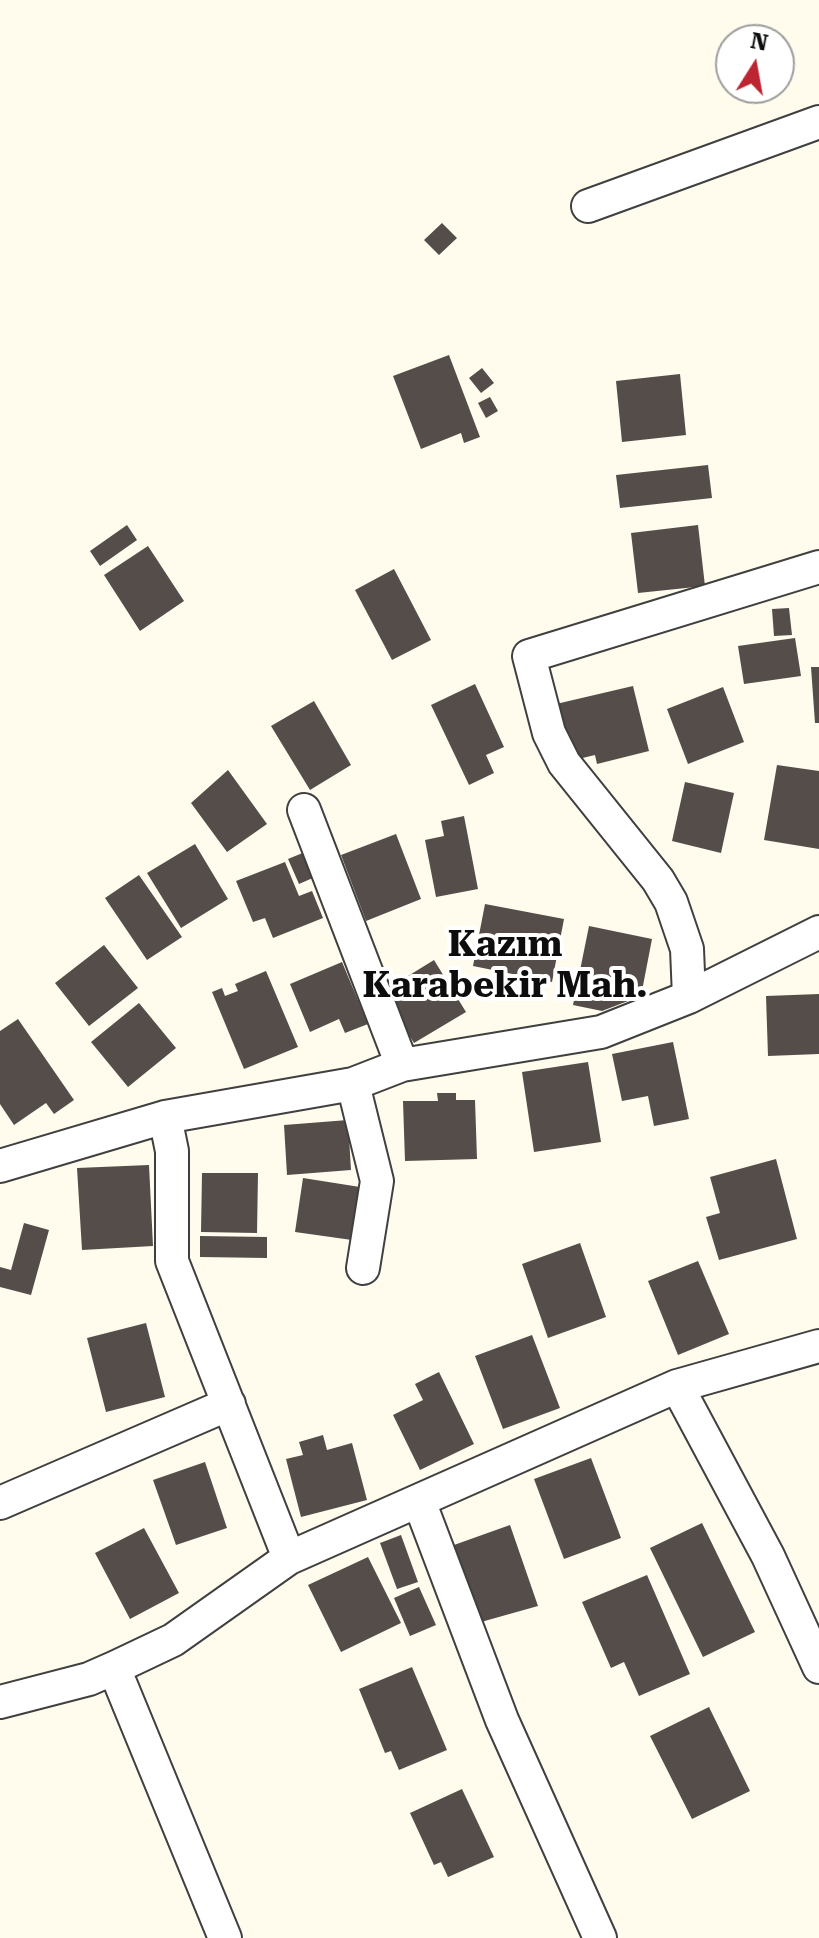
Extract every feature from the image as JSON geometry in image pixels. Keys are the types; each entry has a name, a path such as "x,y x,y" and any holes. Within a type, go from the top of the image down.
{"street":[{"path":"588,206 819,122"},
{"path":"689,997 687,949 671,902 564,763 549,733 529,656 819,567"},
{"path":"304,810 402,1065"},
{"path":"0,1166 165,1117 353,1084 402,1065 601,1032 689,997 819,932"},
{"path":"353,1084 377,1181 363,1268"},
{"path":"165,1117 172,1151 172,1261 289,1558"},
{"path":"0,1702 89,1679 114,1668 173,1640 289,1558 677,1386 819,1346"},
{"path":"677,1386 768,1556 819,1667"},
{"path":"0,1503 229,1404"},
{"path":"419,1501 502,1720 600,1938"},
{"path":"114,1668 225,1938"}],"building":[{"path":"442,223 457,238 439,255 424,240"},
{"path":"449,355 480,437 464,443 461,433 421,449 393,376"},
{"path":"482,368 494,383 481,393 469,378"},
{"path":"680,374 686,435 622,442 616,381"},
{"path":"490,397 498,411 486,418 478,403"},
{"path":"708,465 712,498 620,508 616,475"},
{"path":"127,525 137,540 100,566 90,551"},
{"path":"698,525 705,586 638,593 631,533"},
{"path":"148,546 184,601 140,631 104,575"},
{"path":"394,569 431,640 392,660 355,590"},
{"path":"789,608 792,635 774,636 772,609"},
{"path":"795,638 801,676 744,684 738,646"},
{"path":"811,667 819,667 819,723 815,723"},
{"path":"475,684 504,747 486,755 494,773 469,785 431,705"},
{"path":"633,686 649,751 597,764 595,755 570,761 556,704"},
{"path":"723,687 744,742 688,764 667,709"},
{"path":"314,701 351,765 310,790 271,726"},
{"path":"777,765 819,771 819,849 764,840"},
{"path":"228,770 267,824 227,852 191,803"},
{"path":"685,782 734,793 721,853 672,841"},
{"path":"464,816 478,889 436,897 425,840 444,836 441,821"},
{"path":"396,834 421,899 366,921 341,855"},
{"path":"195,844 228,899 181,928 147,873"},
{"path":"305,852 315,877 299,884 288,859"},
{"path":"285,862 299,896 312,891 323,918 273,938 265,918 253,922 236,881"},
{"path":"139,875 182,937 147,960 105,898"},
{"path":"485,904 564,919 552,982 473,966"},
{"path":"589,926 652,939 641,996 602,1011 573,1005"},
{"path":"104,945 138,988 89,1026 55,983"},
{"path":"434,960 466,1012 414,1043 382,992"},
{"path":"342,962 368,1024 345,1033 339,1019 310,1032 290,984"},
{"path":"266,971 298,1047 244,1069 212,992 222,988 225,996 238,991 235,984"},
{"path":"819,994 819,1054 768,1056 766,996"},
{"path":"139,1003 176,1048 128,1087 91,1042"},
{"path":"18,1019 74,1100 54,1114 46,1103 14,1125 0,1104 0,1031"},
{"path":"673,1042 689,1119 654,1126 648,1096 622,1101 612,1054"},
{"path":"588,1062 601,1142 534,1152 522,1072"},
{"path":"437,1093 456,1093 456,1100 475,1100 477,1159 405,1161 403,1101 438,1101"},
{"path":"348,1120 351,1170 287,1175 284,1125"},
{"path":"776,1159 797,1239 719,1260 706,1217 720,1213 710,1177"},
{"path":"149,1165 153,1246 82,1250 77,1168"},
{"path":"202,1173 258,1173 257,1233 201,1232"},
{"path":"303,1178 360,1187 352,1240 295,1232"},
{"path":"24,1223 49,1230 31,1295 0,1287 0,1267 11,1270"},
{"path":"200,1236 267,1237 267,1258 200,1257"},
{"path":"580,1243 606,1317 548,1338 522,1264"},
{"path":"698,1261 729,1334 678,1355 648,1281"},
{"path":"146,1323 165,1397 106,1412 87,1338"},
{"path":"532,1335 560,1408 503,1429 475,1356"},
{"path":"439,1372 474,1444 420,1470 393,1415 423,1400 415,1384"},
{"path":"323,1435 327,1450 352,1443 367,1500 301,1517 286,1459 303,1455 299,1442"},
{"path":"591,1458 621,1538 564,1559 534,1479"},
{"path":"205,1462 227,1528 176,1545 153,1480"},
{"path":"702,1523 755,1632 703,1657 650,1548"},
{"path":"510,1525 538,1606 481,1622 454,1545"},
{"path":"144,1528 179,1593 130,1619 95,1553"},
{"path":"401,1535 418,1582 397,1589 380,1543"},
{"path":"368,1557 401,1623 341,1652 308,1585"},
{"path":"647,1575 690,1674 639,1696 624,1662 611,1668 582,1602"},
{"path":"419,1587 436,1625 410,1636 394,1598"},
{"path":"412,1667 447,1750 399,1770 391,1751 385,1753 359,1689"},
{"path":"709,1707 750,1791 692,1819 650,1736"},
{"path":"462,1789 494,1857 448,1877 441,1862 434,1865 410,1813"}],"district":[{"name":"Kazım Karabekir Mah.","path":"505,966"}]}
